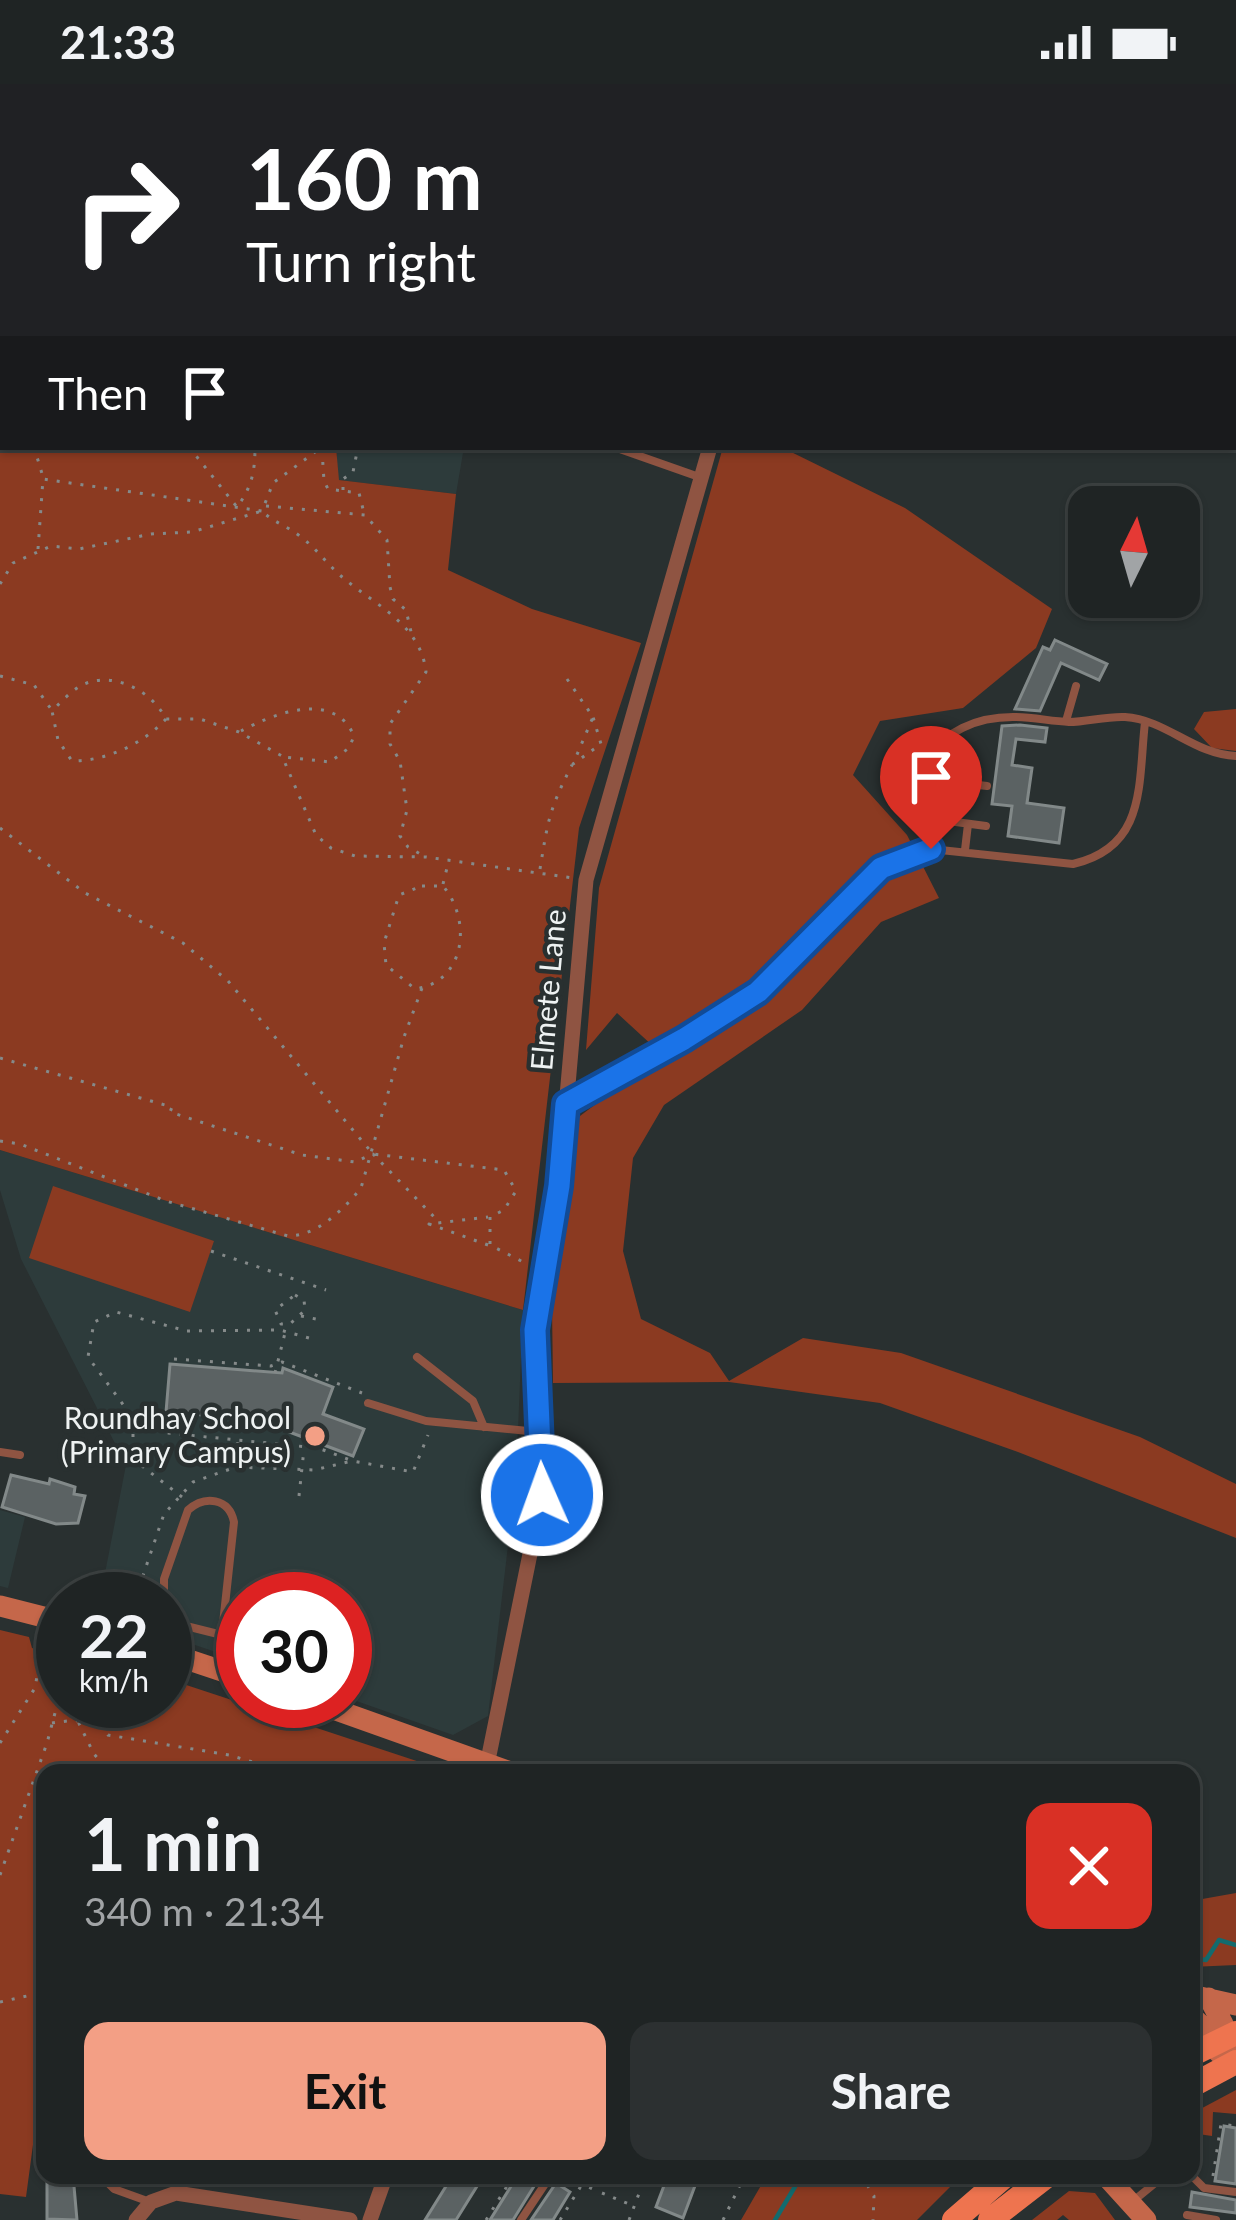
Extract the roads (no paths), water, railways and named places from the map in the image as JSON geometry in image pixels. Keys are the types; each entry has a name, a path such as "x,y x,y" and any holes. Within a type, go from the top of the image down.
{"main road":[{"path":"1200,2053 1233,2045"},
{"path":"1202,2080 1233,2045"},
{"path":"954,2220 996,2184"},
{"path":"990,2220 1036,2184"}],"street":[{"name":"Elmete Lane","path":"488,1764 542,1495 535,1330 559,1186 586,880 709,450"},
{"path":"0,1606 36,1621"},
{"path":"372,1724 476,1764"},
{"path":"1200,1996 1236,2005"},
{"path":"1200,1996 1233,2045"},
{"path":"1200,2030 1233,2045"},
{"path":"370,2220 383,2184"},
{"path":"1113,2184 1138,2212"},
{"path":"136,2220 151,2202 167,2194 350,2220"}],"lane":[{"path":"623,450 702,478"},
{"path":"1066,722 1076,686"},
{"path":"931,849 921,830 915,797 922,765 944,736 1010,716 1066,722 1126,717 1173,730 1192,746 1236,757"},
{"path":"566,1104 758,992 881,868 931,849 1073,864 1113,848 1135,812 1145,722"},
{"path":"919,778 988,786"},
{"path":"941,781 933,819 986,826"},
{"path":"965,850 968,824"},
{"path":"417,1357 473,1401 484,1427"},
{"path":"368,1403 430,1421 539,1432"},
{"path":"0,1452 20,1455"},
{"path":"166,1572 193,1505 218,1501 233,1516 228,1572"},
{"path":"109,2184 151,2202"},
{"path":"521,2220 545,2184"},
{"path":"1138,2212 1158,2184"},
{"path":"1200,2184 1236,2192"},
{"path":"1187,2215 1216,2220"}],"waterway":[{"path":"1200,1959 1206,1960 1219,1940 1236,1945"},
{"path":"775,2220 797,2184"}],"place":[{"name":"Roundhay School (Primary Campus)","path":"315,1436"}]}
